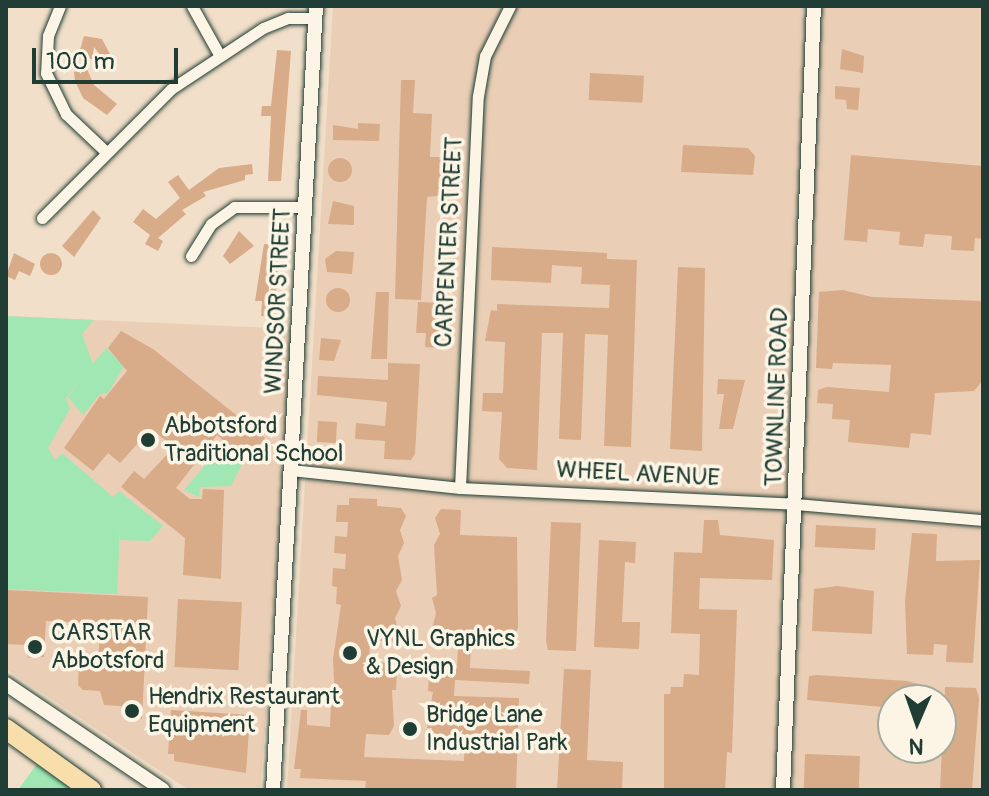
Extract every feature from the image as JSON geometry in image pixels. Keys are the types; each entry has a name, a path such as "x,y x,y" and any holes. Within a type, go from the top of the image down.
{"highway":[{"path":"6,729 91,790"}],"street":[{"path":"60,6 48,36 46,73 66,114 104,150"},
{"path":"192,6 220,56"},
{"name":"CARPENTER STREET","path":"460,488 478,96 485,56 510,6"},
{"name":"TOWNLINE ROAD","path":"783,790 814,6"},
{"path":"42,218 104,150 156,100 275,22 316,12"},
{"name":"WINDSOR STREET","path":"273,790 316,12"},
{"path":"191,256 211,224 234,207 305,207"},
{"name":"WHEEL AVENUE","path":"291,470 460,488 795,504 983,520"},
{"path":"6,684 163,790"}],"shaded area":[{"path":"333,6 983,6 983,790 287,790"},
{"name":"Abbotsford Traditional School","path":"6,316 296,329 260,790 189,790 6,669"}],"green space":[{"path":"6,316 94,320 82,334 93,364 106,348 124,366 108,393 100,394 83,415 68,397 81,379 66,398 70,409 48,448 55,460 62,453 113,497 119,491 163,526 150,541 120,540 120,527 117,594 6,589"},
{"path":"231,453 243,462 231,486 200,487 199,497 184,490 213,456"},
{"path":"37,764 74,790 18,790"}],"building":[{"path":"84,36 102,39 111,56 105,61 94,47 92,59 78,57"},
{"path":"842,49 864,56 863,73 840,69"},
{"path":"277,50 291,51 281,181 268,181 271,116 261,116 262,106 271,106"},
{"path":"86,67 94,85 117,104 107,115 83,98 75,81 74,72"},
{"path":"590,73 644,76 643,103 589,100"},
{"path":"401,80 415,80 413,113 432,114 430,157 448,157 445,195 427,197 421,300 395,299"},
{"path":"835,86 860,88 858,110 847,109 846,100 835,99"},
{"path":"358,123 380,124 379,141 333,140 333,125 358,129"},
{"path":"683,145 748,148 755,156 753,175 681,172"},
{"path":"851,155 983,166 983,239 975,238 974,251 951,250 952,236 925,234 923,247 899,245 900,232 868,229 867,242 844,240"},
{"path":"340,158 348,162 352,170 348,178 340,182 332,178 328,170 332,162"},
{"path":"252,164 253,174 245,175 245,180 203,192 206,196 182,210 186,214 158,238 163,241 158,251 145,244 150,235 133,222 143,209 156,219 180,198 168,182 178,175 189,190 219,168"},
{"path":"333,201 354,206 354,225 328,224"},
{"path":"93,210 101,218 74,257 62,246"},
{"path":"239,231 254,246 230,264 223,256"},
{"path":"264,244 280,245 274,317 261,316 262,301 255,301"},
{"path":"492,247 607,253 607,259 637,260 631,447 604,446 608,335 585,334 581,440 559,439 563,333 542,333 537,470 507,468 499,459 502,412 482,411 483,393 503,393 505,342 485,341 491,310 497,311 497,304 609,308 610,285 581,284 582,267 552,265 551,283 491,280"},
{"path":"336,251 354,252 352,274 327,272 325,259"},
{"path":"14,253 35,264 30,276 19,271 15,280 6,276"},
{"path":"51,253 62,264 51,275 40,264"},
{"path":"678,267 705,268 702,451 670,449"},
{"path":"338,288 346,292 350,300 346,308 338,312 330,308 326,300 330,292"},
{"path":"843,290 872,297 983,301 983,380 974,391 935,393 931,435 911,433 909,448 848,442 850,420 832,419 833,404 817,403 818,390 827,387 889,392 891,365 833,363 832,369 816,368 819,292"},
{"path":"376,292 389,292 387,359 371,359"},
{"path":"418,302 442,303 441,348 425,347 426,333 416,333"},
{"path":"121,331 153,349 265,438 248,460 217,435 176,488 190,499 202,499 203,489 224,490 221,579 183,575 185,538 121,487 134,471 144,479 174,447 151,429 120,463 108,453 93,471 64,448 100,396 104,399 127,371 108,348"},
{"path":"321,338 341,340 334,361 319,360"},
{"path":"388,363 420,364 415,454 411,460 384,459 385,441 355,439 356,423 385,426 387,402 317,395 318,376 388,380"},
{"path":"718,379 745,380 733,429 719,429 724,394 717,394"},
{"path":"318,421 337,422 336,443 317,442"},
{"path":"349,498 377,499 377,506 401,508 406,516 400,530 404,543 398,556 402,580 396,591 401,606 395,618 399,634 393,642 370,640 369,662 393,663 392,672 397,672 396,690 392,690 394,726 389,735 366,734 364,757 464,761 465,739 431,737 432,728 427,728 433,692 428,691 429,674 434,674 434,667 457,668 458,645 435,643 430,636 436,613 432,598 437,595 434,545 440,534 435,518 441,509 461,510 460,535 517,537 518,628 513,637 498,637 498,644 471,642 470,668 530,671 529,684 455,680 454,696 519,698 516,790 365,790 366,781 300,778 301,769 294,769 301,710 307,710 307,725 330,727 331,702 335,702 333,659 341,605 336,604 337,587 332,586 333,568 345,569 346,554 334,553 335,536 347,537 348,522 336,522 337,505 349,505"},
{"path":"704,520 718,520 720,535 774,540 772,580 700,578 699,609 737,610 732,753 727,752 725,790 664,790 664,694 670,694 671,687 683,687 684,674 699,675 700,634 671,633 674,552 702,553"},
{"path":"551,522 581,523 576,651 548,650 546,641"},
{"path":"816,525 876,528 875,550 815,547"},
{"path":"912,533 937,534 936,561 980,560 973,663 946,662 947,645 934,644 933,655 907,654 905,601"},
{"path":"599,540 636,542 635,563 625,562 622,622 640,622 639,649 594,647"},
{"path":"837,586 874,591 872,634 812,631 814,589"},
{"path":"6,590 148,597 142,719 126,719 121,706 104,705 100,691 83,690 78,685 79,663 98,664 100,624 46,621 44,657 28,658 26,645 6,644"},
{"path":"178,599 242,602 238,670 174,667"},
{"path":"564,669 591,670 587,760 623,762 622,790 557,790"},
{"path":"809,676 918,684 877,684 877,707 807,700"},
{"path":"957,687 976,688 979,698 972,790 940,790 941,764 957,764"},
{"path":"171,710 250,715 246,773 174,761 174,754 168,754"},
{"path":"805,754 860,756 859,790 804,790"}],"place":[{"name":"Abbotsford Traditional School","path":"148,440"},
{"name":"CARSTAR Abbotsford","path":"35,647"},
{"name":"VYNL Graphics & Design","path":"350,653"},
{"name":"Hendrix Restaurant Equipment","path":"132,711"},
{"name":"Bridge Lane Industrial Park","path":"410,729"}]}
